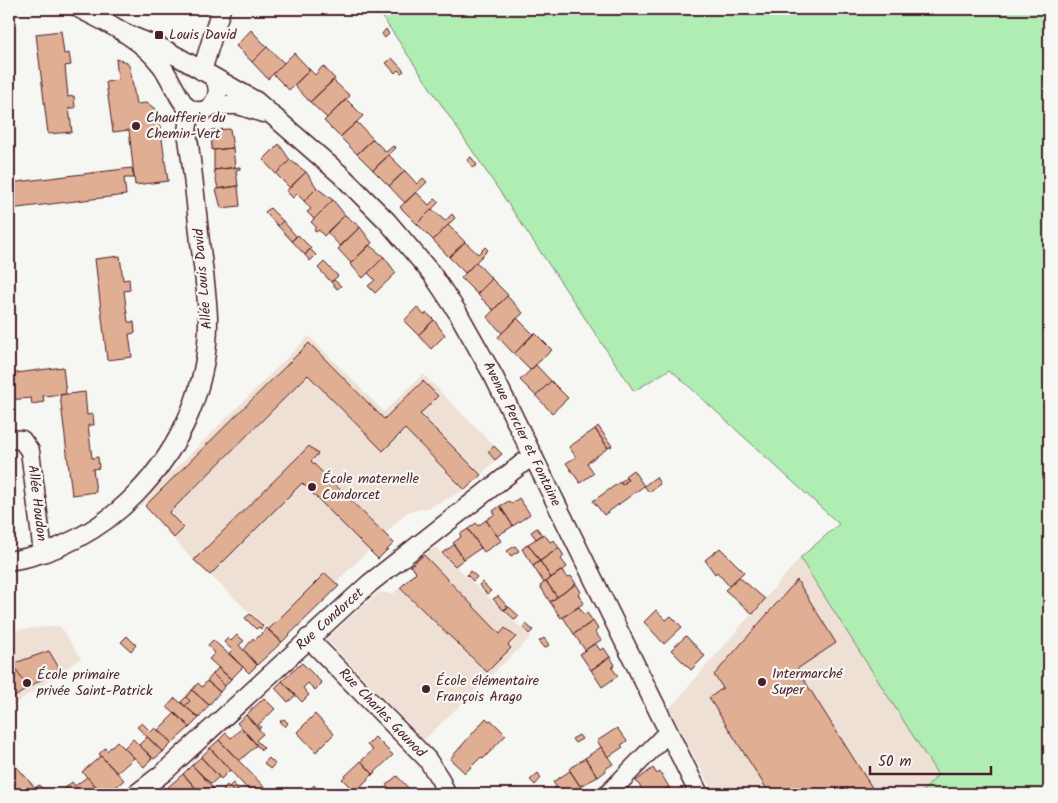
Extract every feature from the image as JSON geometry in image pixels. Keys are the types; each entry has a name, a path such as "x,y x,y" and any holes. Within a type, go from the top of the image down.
{"street":[{"name":"Avenue Percier et Fontaine","path":"80,9 124,33 158,46 256,101 342,175 392,226 432,274 478,346 699,794"},
{"path":"205,73 221,9"},
{"name":"Avenue Percier et Fontaine","path":"124,33 154,56 183,102 190,109 202,110 212,105 245,106 278,121"},
{"path":"179,93 180,84 185,76 205,73"},
{"path":"205,73 219,92 212,105"},
{"name":"Allée Louis David","path":"9,561 43,553 87,533 127,504 154,474 173,448 193,405 205,363 208,318 188,132 190,109"},
{"name":"Allée Houdon","path":"9,439 22,440 30,451 43,553"},
{"name":"Rue Condorcet","path":"136,794 169,768 308,638 381,574 533,455"},
{"name":"Rue Charles Gounod","path":"308,638 427,759 436,772 446,794"},
{"path":"608,794 668,732"}],"shaded area":[{"name":"École maternelle Condorcet","path":"309,336 384,412 423,374 502,454 465,490 428,508 407,512 385,534 394,543 378,559 369,550 336,582 339,586 282,642 190,557 144,504 159,485"},
{"name":"École élémentaire François Arago","path":"435,547 531,637 424,740 326,639 379,592 393,594 415,572 410,566"},
{"path":"800,558 938,775 920,794 714,794 669,709"},
{"name":"École primaire privée Saint-Patrick","path":"60,626 81,658 9,708 9,630"}],"green space":[{"path":"377,9 1049,9 1049,794 920,794 938,775 800,558 839,524 670,369 634,391"}],"building":[{"path":"352,9 363,9 358,14"},
{"path":"386,29 389,34 385,38 382,34"},
{"path":"251,30 267,47 252,62 236,46"},
{"path":"61,31 64,54 69,53 71,65 65,66 68,97 74,96 75,108 69,108 72,132 48,134 36,34"},
{"path":"267,47 284,63 268,79 252,62"},
{"path":"294,53 310,70 289,90 273,74"},
{"path":"392,58 404,71 401,73 398,70 395,73 386,63"},
{"name":"Chaufferie du Chemin-Vert","path":"116,59 127,62 130,68 136,104 147,103 158,111 168,181 135,185 129,130 113,132 106,82 118,80"},
{"path":"323,66 335,79 310,102 294,85 310,70 315,75"},
{"path":"333,80 350,96 327,118 310,102"},
{"path":"346,99 363,116 340,137 324,121"},
{"path":"357,122 373,139 357,154 340,137"},
{"path":"230,129 233,148 212,150 211,130"},
{"path":"373,139 386,152 393,146 396,148 373,170 357,154"},
{"path":"279,144 290,160 276,174 263,160"},
{"path":"233,148 235,167 214,170 214,150"},
{"path":"389,155 405,171 389,186 373,170"},
{"path":"471,157 477,165 473,168 467,160"},
{"path":"290,160 306,172 290,188 276,174"},
{"path":"240,167 240,169 236,170 238,186 218,189 214,170"},
{"path":"132,168 134,178 124,178 126,195 9,209 9,183"},
{"path":"405,171 417,184 423,178 427,182 405,203 389,186"},
{"path":"306,172 317,188 304,201 297,194 293,198 286,191"},
{"path":"238,186 240,206 221,208 216,189"},
{"path":"317,188 333,200 314,219 307,212 311,209 304,201"},
{"path":"416,192 429,205 435,199 439,202 417,224 400,207"},
{"path":"333,200 345,215 324,236 319,230 316,232 314,229 316,227 311,222"},
{"path":"270,208 283,221 278,226 265,212"},
{"path":"432,209 445,221 452,214 455,218 433,240 417,224"},
{"path":"345,215 360,227 340,246 327,232"},
{"path":"283,221 296,236 292,241 278,226"},
{"path":"448,225 465,242 449,257 433,240"},
{"path":"360,227 372,243 351,263 338,249"},
{"path":"298,235 311,248 305,255 292,241"},
{"path":"465,242 478,254 485,247 488,250 465,273 449,257"},
{"path":"369,245 384,257 363,278 350,264"},
{"path":"310,249 316,255 310,261 305,255"},
{"path":"120,256 123,280 129,279 130,290 124,291 128,322 134,322 135,333 129,334 132,357 107,360 95,259"},
{"path":"384,257 396,273 375,293 368,286 375,280 368,273"},
{"path":"324,262 338,276 331,282 318,268"},
{"path":"476,262 492,279 477,294 461,278"},
{"path":"492,279 508,295 493,310 477,294"},
{"path":"334,280 341,286 337,289 331,282"},
{"path":"507,296 523,313 502,333 487,317"},
{"path":"417,307 424,315 427,313 434,320 418,335 404,321"},
{"path":"517,318 533,334 514,354 498,337"},
{"path":"434,320 445,335 431,349 418,335"},
{"path":"535,333 552,350 530,370 514,354"},
{"path":"309,343 384,419 423,381 438,396 420,414 481,475 465,490 405,429 383,451 308,375 169,513 184,528 174,538 145,506"},
{"path":"536,365 551,381 536,396 520,380"},
{"path":"63,367 66,394 43,396 44,402 32,404 31,398 9,400 9,374"},
{"path":"551,381 568,398 552,413 536,396"},
{"path":"85,392 87,415 93,414 94,425 88,425 92,458 98,457 99,468 93,469 96,492 72,495 60,395"},
{"path":"598,426 612,446 608,448 595,429"},
{"path":"595,429 608,448 587,463 594,473 580,483 566,463 576,457 569,447"},
{"path":"309,446 318,454 311,461 394,543 378,559 302,483 210,575 194,560"},
{"path":"494,446 502,454 495,460 488,452"},
{"path":"633,470 644,486 604,515 593,501 620,482 622,485 628,480 625,476"},
{"path":"656,477 660,484 649,492 644,486"},
{"path":"626,478 628,480 622,485 620,482"},
{"path":"519,498 530,514 513,526 500,506 509,501 511,504"},
{"path":"500,506 513,526 497,536 486,520 495,514 493,511"},
{"path":"486,520 501,541 484,552 468,529 476,523 478,526"},
{"path":"537,528 542,535 536,539 531,532"},
{"path":"468,529 481,548 464,559 453,543 461,537 460,534"},
{"path":"544,534 550,542 554,540 559,548 540,561 528,544"},
{"path":"528,544 540,561 533,566 522,549"},
{"path":"454,545 464,559 455,566 442,553"},
{"path":"515,546 519,551 511,556 507,551"},
{"path":"559,548 564,556 561,559 567,567 551,578 540,561"},
{"path":"720,548 744,572 729,586 717,572 715,574 705,560"},
{"path":"424,555 500,634 505,628 516,637 508,645 511,648 487,672 400,588 416,572 410,566"},
{"path":"540,561 551,578 544,583 533,566"},
{"path":"562,570 567,578 571,576 576,584 557,597 546,581"},
{"path":"470,571 477,577 473,581 467,575"},
{"path":"325,573 339,586 282,642 268,630"},
{"path":"739,577 765,599 753,614 725,590"},
{"name":"Intermarché Super","path":"797,580 836,643 797,669 876,794 770,794 709,698 723,688 714,675"},
{"path":"546,581 557,597 550,602 540,586"},
{"path":"482,582 491,591 487,594 479,585"},
{"path":"576,584 581,592 578,594 584,603 561,618 550,602"},
{"path":"498,596 508,607 503,610 493,599"},
{"path":"509,607 519,616 515,620 504,610"},
{"path":"579,607 584,615 587,613 593,621 574,634 563,617"},
{"path":"656,610 666,620 671,616 682,627 664,644 644,622"},
{"path":"250,614 263,626 261,629 259,627 256,629 245,618"},
{"path":"593,621 598,629 595,632 601,640 585,650 574,634"},
{"path":"526,624 533,630 529,634 523,627"},
{"path":"267,628 282,642 257,665 244,650 253,638 255,640"},
{"path":"237,635 244,641 239,645 257,665 249,673 229,653 232,650 224,642 228,638 231,641"},
{"path":"127,636 136,645 131,651 121,642"},
{"path":"686,636 705,656 691,670 671,650"},
{"path":"544,638 549,645 545,648 539,641"},
{"path":"213,640 243,667 231,679 209,659 215,653 208,645"},
{"path":"595,643 600,650 604,648 610,657 591,670 580,654"},
{"path":"49,651 59,668 28,688 12,664"},
{"path":"610,657 615,665 612,668 618,676 602,687 591,670"},
{"path":"9,658 28,688 9,701"},
{"path":"302,663 322,683 315,690 308,683 303,688 309,695 302,702 282,681"},
{"path":"218,668 231,679 225,686 213,674"},
{"path":"213,674 225,686 220,692 207,681"},
{"path":"207,681 220,692 209,705 192,690 198,683 202,687"},
{"path":"282,681 296,695 288,702 275,688"},
{"path":"192,690 209,705 199,718 185,706 190,701 186,697"},
{"path":"186,697 190,701 185,706 181,702"},
{"path":"175,698 199,718 190,727 167,707"},
{"path":"264,698 275,709 258,725 261,727 259,729 246,715"},
{"path":"175,713 190,727 172,743 158,730"},
{"path":"315,714 334,734 316,752 297,732"},
{"path":"246,715 263,734 256,740 264,748 261,750 237,723"},
{"path":"486,718 489,721 491,720 506,735 483,759 481,757 465,773 450,759"},
{"path":"284,719 288,723 285,727 280,721"},
{"path":"142,723 151,732 155,728 172,743 163,752 137,727"},
{"path":"242,728 257,745 239,761 219,740 226,733 231,738"},
{"path":"617,728 627,741 621,745 623,747 608,757 597,741"},
{"path":"579,735 582,739 575,743 572,739"},
{"path":"147,737 163,752 154,759 139,745"},
{"path":"375,737 393,755 373,774 361,761 373,750 367,745"},
{"path":"133,739 152,758 144,767 124,748"},
{"path":"219,740 271,794 252,794 210,748"},
{"path":"117,741 134,758 117,773 99,754 105,748 107,751"},
{"path":"601,747 613,764 598,777 585,758"},
{"path":"210,748 230,770 221,779 201,757"},
{"path":"101,756 124,780 108,794 104,794 82,772"},
{"path":"201,757 219,777 211,784 192,765"},
{"path":"269,758 275,764 270,769 264,763"},
{"path":"585,758 598,777 580,786 569,769"},
{"path":"361,761 373,774 355,792 342,779"},
{"path":"192,765 214,789 208,794 201,794 183,774"},
{"path":"17,767 40,794 13,794 9,789 9,774"},
{"path":"653,768 657,774 660,772 669,787 658,794 646,794 636,781"},
{"path":"570,771 584,792 580,794 561,794 553,782"},
{"path":"538,773 541,778 535,785 530,780"},
{"path":"183,774 197,789 192,794 160,794"},
{"path":"397,776 414,794 391,794 393,793 386,785"},
{"path":"87,777 100,791 96,794 66,794 69,792 65,788 72,782 75,786"},
{"path":"233,783 238,789 235,793 229,787"},
{"path":"39,785 47,794 40,794 35,788"},
{"path":"227,785 236,794 227,794 223,789"},
{"path":"314,785 322,794 306,794"},
{"path":"556,787 561,794 546,794"},
{"path":"669,787 674,794 658,794"},
{"path":"238,789 244,794 236,794"}],"place":[{"name":"Louis David","path":"159,35"},
{"name":"Chaufferie du Chemin-Vert","path":"136,126"},
{"name":"École maternelle Condorcet","path":"312,487"},
{"name":"Intermarché Super","path":"762,682"},
{"name":"École primaire privée Saint-Patrick","path":"27,683"},
{"name":"École élémentaire François Arago","path":"426,689"}]}
